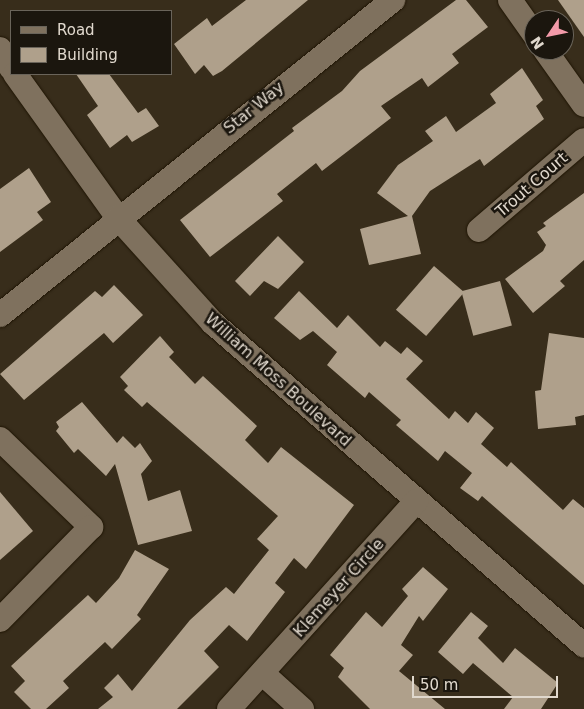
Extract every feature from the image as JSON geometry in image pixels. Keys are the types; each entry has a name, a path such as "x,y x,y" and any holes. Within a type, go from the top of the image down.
{"street":[{"name":"Star Way","path":"0,315 118,218 393,0"},
{"path":"510,0 524,20"},
{"path":"0,49 10,66"},
{"path":"552,60 584,105"},
{"name":"William Moss Boulevard","path":"16,75 118,218 214,323 584,646"},
{"name":"Trout Court","path":"479,230 584,140"},
{"path":"0,439 91,527 0,620"},
{"name":"Klemeyer Circle","path":"229,709 416,501"},
{"path":"262,673 302,709"}],"building":[{"path":"246,0 308,0 222,71 213,76 204,65 195,74 174,44 207,18 212,26"},
{"path":"456,0 466,0 488,27 452,54 459,63 428,87 422,78 381,106 391,118 322,171 316,163 277,194 283,201 210,257 180,220 294,131 292,128 342,91 360,71"},
{"path":"558,0 584,0 584,37 574,23 574,10 565,10"},
{"path":"522,68 543,100 536,106 544,119 484,166 480,159 430,191 412,216 421,254 369,265 360,229 408,216 377,193 398,165 433,141 425,131 446,116 456,132 496,103 490,94"},
{"path":"77,75 110,75 138,113 146,108 159,126 132,142 127,135 110,148 87,115 98,106"},
{"path":"29,168 51,202 37,212 43,220 0,252 0,189"},
{"path":"584,193 584,260 560,281 565,286 533,313 505,279 543,251 546,245 537,232 546,226 543,223"},
{"path":"278,236 304,262 278,289 264,281 250,296 235,281"},
{"path":"434,266 464,292 426,336 396,310"},
{"path":"500,281 512,325 473,336 461,291"},
{"path":"114,285 143,315 113,343 104,333 24,400 0,374 95,291 102,297"},
{"path":"299,291 337,328 348,315 380,347 385,341 401,354 407,347 423,361 406,379 449,419 455,411 468,423 476,412 494,428 481,444 507,467 511,462 563,510 573,499 584,508 584,585 482,496 478,501 460,488 472,473 445,451 438,461 396,425 401,420 369,392 365,398 327,365 337,352 313,331 300,340 274,318"},
{"path":"549,333 584,338 584,415 575,417 576,425 538,429 535,391 541,390"},
{"path":"160,336 174,352 169,357 195,384 203,376 257,426 245,440 268,463 281,447 354,505 306,569 294,558 275,583 285,592 247,641 229,625 204,651 219,667 177,709 98,709 113,697 104,688 118,674 132,691 190,620 226,587 234,594 269,550 257,539 278,516 147,402 142,407 124,390 128,386 120,377"},
{"path":"82,402 117,443 123,436 135,448 140,443 152,461 141,474 148,501 180,490 192,531 138,545 115,464 106,476 78,449 74,453 56,431 59,427 56,422"},
{"path":"0,492 33,531 0,560"},
{"path":"135,550 169,569 137,615 141,619 112,649 105,642 63,681 69,688 46,709 31,709 14,692 25,681 11,666 88,595 96,603 119,578"},
{"path":"423,567 448,589 423,621 419,616 401,645 413,655 399,671 445,709 370,709 338,677 344,668 330,655 366,612 382,627 408,596 402,589"},
{"path":"471,612 488,626 478,638 503,663 515,648 558,683 541,709 504,709 513,697 473,663 463,674 438,652"}]}
